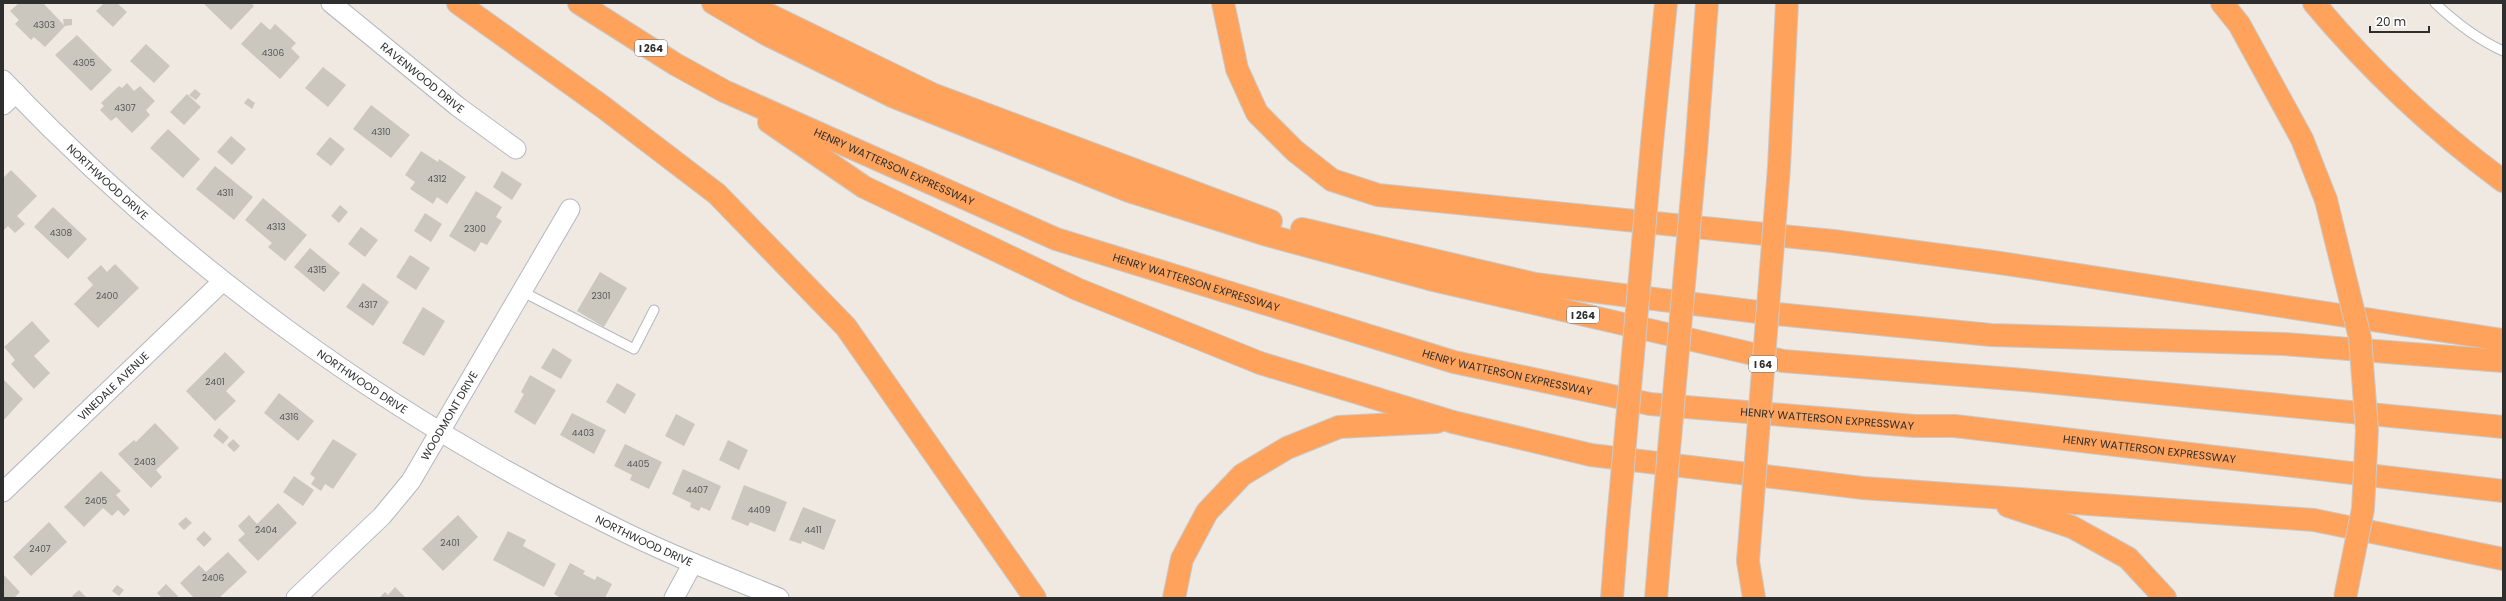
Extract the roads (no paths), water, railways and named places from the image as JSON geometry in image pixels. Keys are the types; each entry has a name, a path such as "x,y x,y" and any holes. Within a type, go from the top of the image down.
{"highway":[{"path":"458,3 603,107 717,194 750,227 846,326 1035,598"},
{"name":"HENRY WATTERSON EXPRESSWAY","path":"579,3 675,64 724,91 1056,239 1454,362 1650,404 1915,426 1955,426 2503,491"},
{"name":"I 264","path":"713,3 766,34 892,96 1129,191 1267,235 1429,279 1783,361 2032,380 2503,427"},
{"path":"745,3 932,94 1269,221 1535,284 1766,313 1991,335 2284,344 2503,361"},
{"path":"1223,3 1237,69 1257,113 1295,151 1332,180 1378,195 1833,240 2000,263 2503,340"},
{"path":"1659,3 1663,25"},
{"path":"1612,598 1652,143 1666,3"},
{"path":"1656,598 1660,538 1696,151 1707,3"},
{"name":"I 64","path":"1745,598 1779,166 1787,3"},
{"path":"2222,3 2239,24 2302,139 2326,200 2360,338 2367,430 2363,509 2345,598"},
{"path":"2314,3 2396,92 2461,150 2503,181"},
{"path":"724,91 864,187 1078,289 1260,363 1453,422 1591,454 1856,487 2314,520 2503,559"},
{"path":"1174,598 1182,560 1207,512 1242,475 1287,448 1339,426 1453,422"},
{"path":"1979,496 2072,527 2128,558 2164,598"},
{"path":"1748,561 1754,598"}],"street":[{"name":"RAVENWOOD DRIVE","path":"331,3 457,106 516,149"},
{"name":"NORTHWOOD DRIVE","path":"7,93 134,208 223,281 301,341 441,433 532,485 611,526 693,563 779,598"},
{"name":"WOODMONT DRIVE","path":"296,598 382,516 412,481 570,209"},
{"name":"VINEDALE AVENUE","path":"3,492 223,281"},
{"path":"674,598 693,563"}],"lane":[{"path":"2435,3 2454,21 2479,40 2503,51"},
{"path":"523,292 634,349 654,310"}]}
